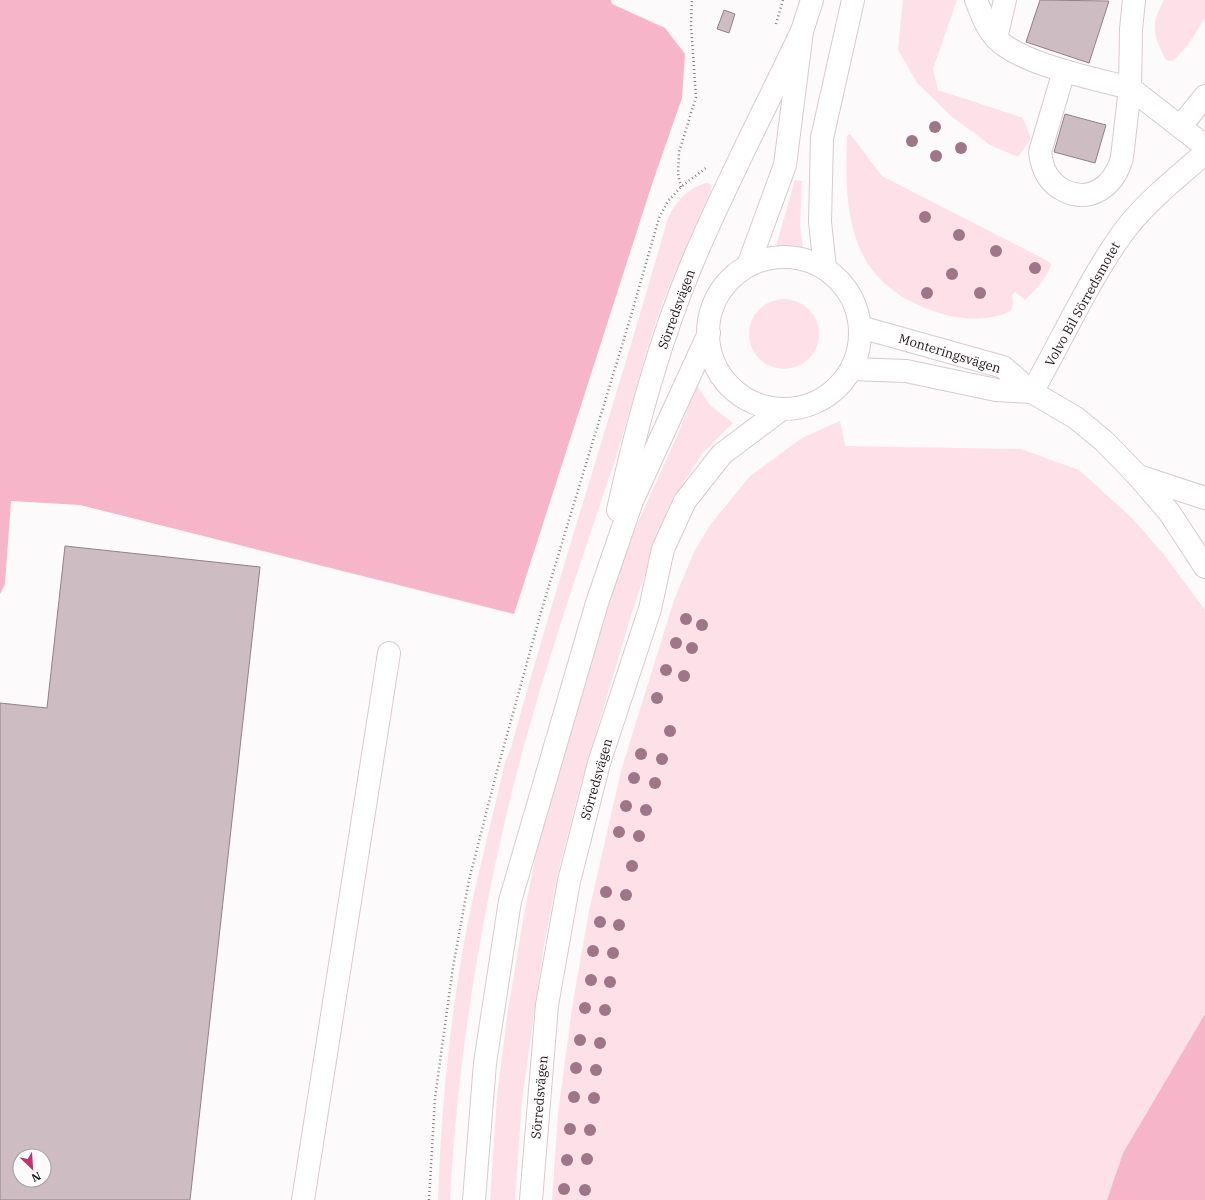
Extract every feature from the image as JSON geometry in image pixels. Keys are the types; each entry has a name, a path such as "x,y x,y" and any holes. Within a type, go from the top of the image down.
{"street":[{"name":"Sörredsvägen","path":"597,603 634,439 668,325 693,261 802,31 812,0"},
{"path":"825,268 820,222 822,138 853,0"},
{"path":"976,0 984,20 996,38 1015,53 1064,71 1130,88 1205,146"},
{"path":"996,38 1005,0"},
{"path":"1064,71 1040,152 1041,164 1056,187 1080,195 1094,193 1106,187 1114,176 1121,160 1130,88 1131,29 1134,0"},
{"name":"Sörredsvägen","path":"748,266 785,165 802,31"},
{"path":"1181,126 1205,96"},
{"name":"Volvo Bil Sörredsmotet","path":"1032,392 1095,276 1123,233 1136,218 1205,153"},
{"name":"Sörredsvägen","path":"782,257 800,259 825,268 843,284 850,294 859,316 860,344 852,369 837,388 817,402 794,409 770,408 741,396 725,382 717,369 711,354 709,333 711,313 719,295 731,278 748,266 764,260 782,257"},
{"name":"Monteringsvägen","path":"860,327 1003,367 1032,392 1081,421 1104,441 1137,475 1169,512 1205,567"},
{"name":"Sörredsvägen","path":"474,1200 485,1063 510,901 597,603 632,502 709,333"},
{"name":"Monteringsvägen","path":"852,369 906,371 996,390 1032,392"},
{"name":"Sörredsvägen","path":"531,1200 547,1005 569,881 599,763 650,609 663,549 685,501 722,454 782,409"},
{"name":"Monteringsvägen","path":"1137,475 1205,498"},
{"path":"303,1200 389,653"}],"path":[{"path":"681,187 678,174 680,152 696,97 691,25 692,0"},
{"path":"775,25 784,0"},
{"path":"429,1200 435,1098 453,967 471,873 497,771 542,612 659,218 668,201 681,187 710,164"}],"shaded area":[{"path":"0,0 611,0 612,4 665,28 685,54 682,98 653,181 514,614 80,505 11,501 5,584 0,594"},
{"path":"903,0 957,0 933,69 938,90 1023,118 1031,139 1018,157 990,145 951,116 917,83 898,50"},
{"path":"1164,0 1205,0 1205,18 1187,46 1173,61 1166,60 1156,37 1155,23"},
{"path":"850,134 882,176 1044,259 1051,264 1041,284 1025,300 1015,292 1012,295 1013,303 1011,311 993,317 974,319 955,317 936,312 907,299 885,284 869,265 858,244 851,220 847,194 846,166 847,136"},
{"path":"795,180 802,181 800,226 804,256 774,253"},
{"path":"707,183 712,185 710,197 663,302 642,366 618,451 552,650 521,757 495,865 474,976 459,1088 450,1200 438,1200 441,1131 447,1063 461,961 471,906 505,762 510,751 548,618 667,221 677,202 687,192"},
{"path":"777,299 791,299 804,305 813,314 817,320 819,334 817,348 809,359 798,367 791,369 777,369 770,367 759,359 751,348 749,341 749,327 751,320 759,309 770,301"},
{"path":"696,385 711,406 733,423 702,454 672,500 664,518 632,612 580,787 558,873 544,945 522,1100 515,1200 490,1200 497,1096 507,1017 523,920 537,848 597,637 627,547 681,427"},
{"path":"840,421 845,446 1021,449 1079,470 1133,519 1165,556 1205,610 1205,1014 1123,1153 1107,1200 552,1200 558,1114 572,1008 589,911 621,771 674,600 694,552 710,525 750,476 802,438"},
{"path":"1205,1014 1205,1200 1107,1200 1123,1153"}],"building":[{"path":"1040,0 1109,1 1089,63 1026,42"},
{"path":"724,10 735,14 729,33 717,29"},
{"path":"1065,114 1106,125 1095,163 1054,152"},
{"path":"65,546 260,567 190,1200 0,1200 0,703 47,708"}]}
